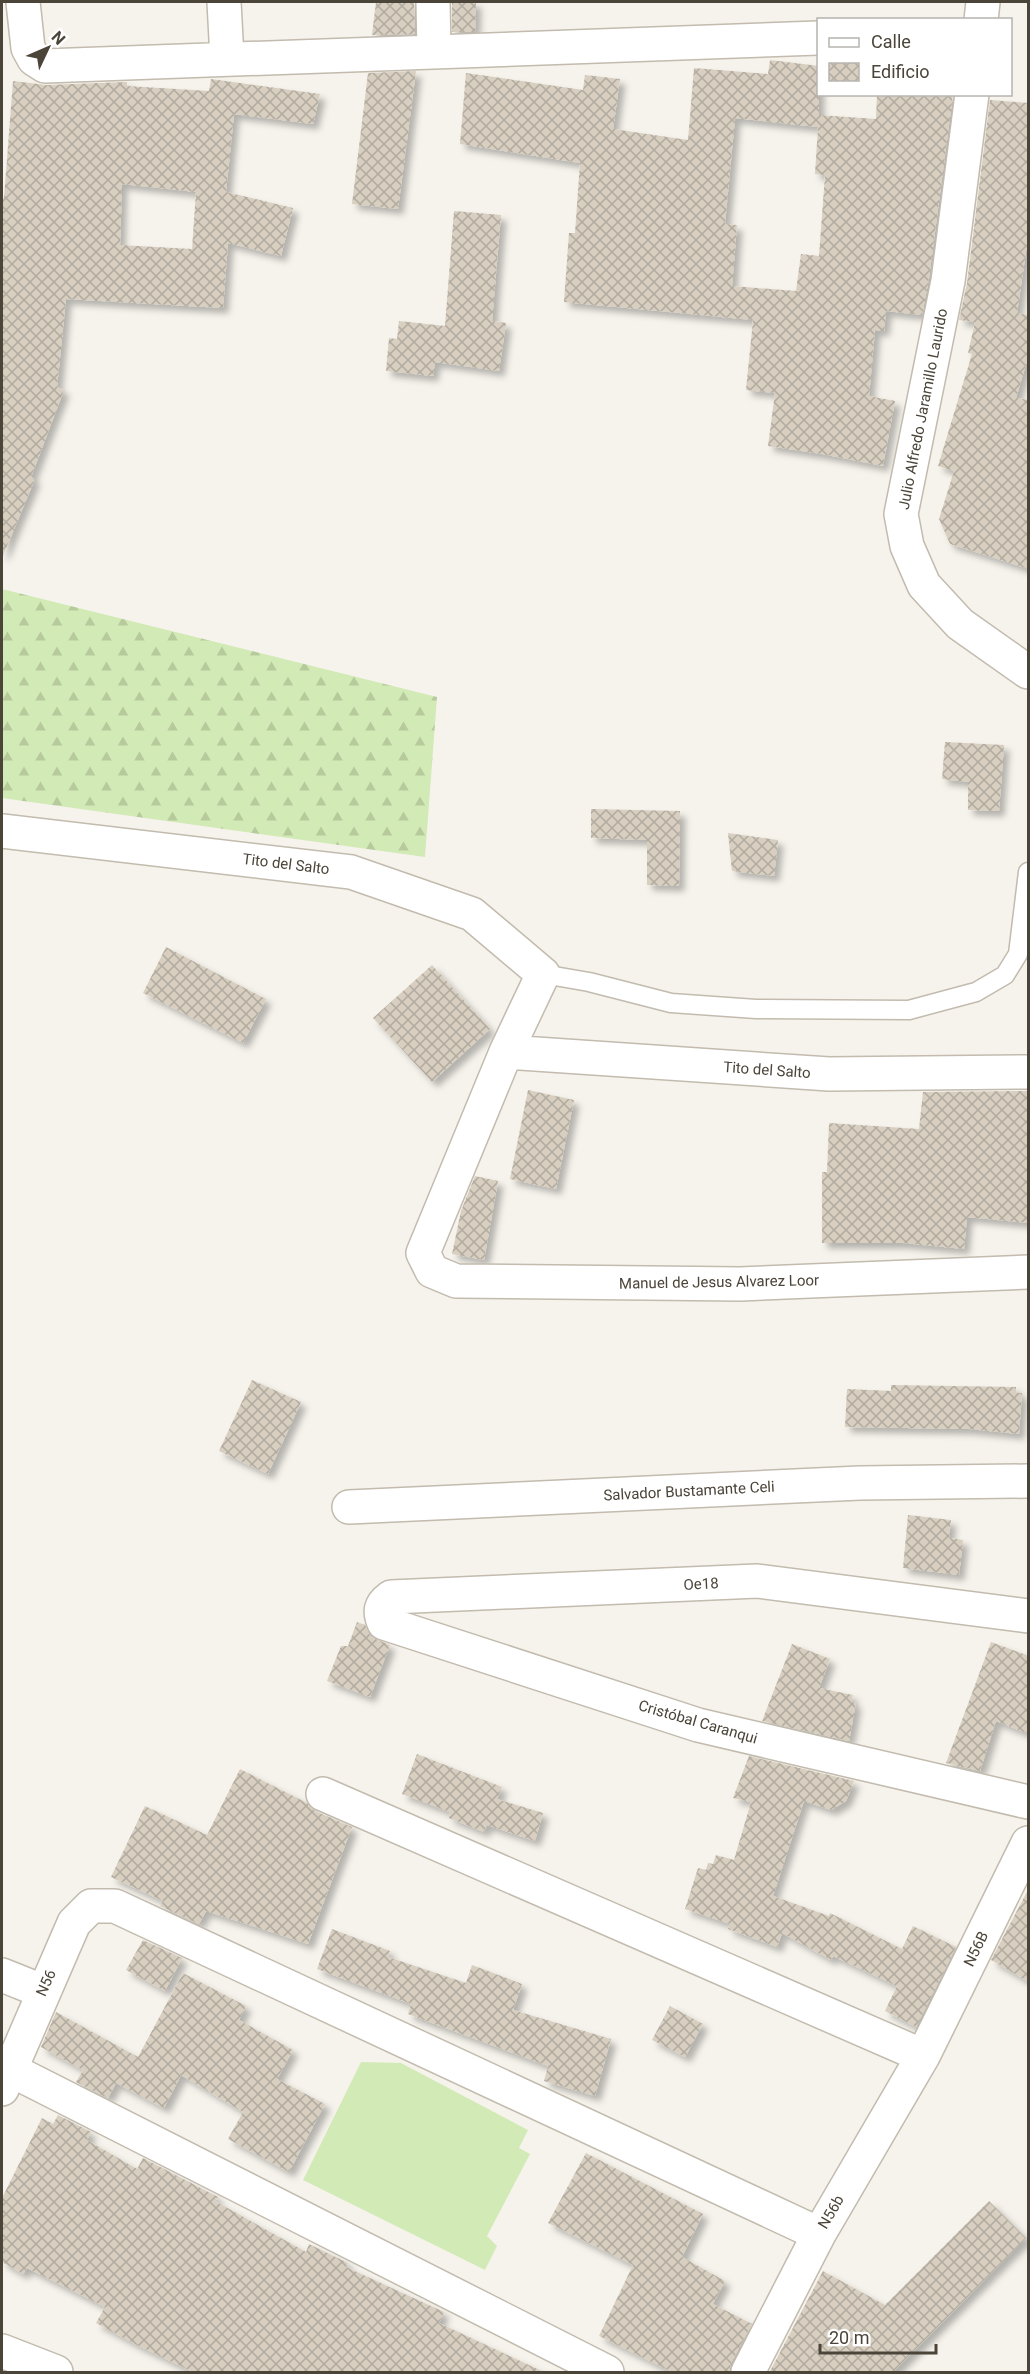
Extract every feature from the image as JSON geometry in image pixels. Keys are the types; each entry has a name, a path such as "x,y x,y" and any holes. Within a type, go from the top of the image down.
{"street":[{"path":"23,2 28,48 34,59 45,66 817,38"},
{"path":"224,2 226,58"},
{"path":"433,2 434,51"},
{"path":"981,18 982,2"},
{"name":"Julio Alfredo Jaramillo Laurido","path":"972,96 948,281 901,514 907,546 924,585 960,624 1029,672"},
{"name":"Tito del Salto","path":"2,831 351,872 472,914 543,974"},
{"path":"506,1052 543,974"},
{"name":"Tito del Salto","path":"506,1052 829,1074 1029,1072"},
{"name":"Manuel de Jesus Alvarez Loor","path":"506,1052 423,1253 432,1271 456,1281 740,1284 1029,1272"},
{"name":"Salvador Bustamante Celi","path":"349,1507 860,1483 1029,1481"},
{"name":"Oe18","path":"380,1613 383,1604 391,1597 757,1581 1029,1616"},
{"name":"Cristóbal Caranqui","path":"380,1613 384,1623 698,1725 1029,1802"},
{"path":"323,1794 923,2056"},
{"name":"N56B","path":"923,2056 1029,1843"},
{"name":"N56","path":"5,2079 42,1990 74,1923 91,1906 116,1906 819,2234"},
{"path":"2,1975 42,1990"},
{"name":"N56b","path":"748,2373 819,2234 923,2056"},
{"path":"5,2079 607,2373"},
{"path":"2,2351 56,2373"}],"lane":[{"path":"543,974 590,982 670,1003 756,1009 909,1010 976,992 1005,975 1018,954 1029,872"}],"green space":[{"path":"2,589 437,697 425,857 2,798"},
{"path":"361,2062 401,2063 528,2130 519,2148 530,2154 487,2236 497,2246 485,2270 303,2180"}],"building":[{"path":"376,2 414,2 415,34 372,35"},
{"path":"452,2 476,2 475,32 452,32"},
{"path":"770,60 817,66 819,115 876,119 877,96 953,96 922,315 886,311 884,331 875,330 869,396 895,401 883,466 768,446 775,393 746,390 753,320 564,302 569,233 575,233 580,163 460,144 466,73 583,90 585,75 620,79 613,129 688,140 694,68 768,74","holes":["735,118 818,127 815,174 825,175 819,256 801,254 796,291 732,286 737,225 725,224"]},
{"path":"416,71 398,209 352,204 368,73"},
{"path":"211,79 320,94 313,124 234,114 226,192 293,208 281,256 228,243 223,308 66,299 57,387 64,390 31,477 35,479 2,558 2,198 4,198 13,81 46,85 127,82 127,86 209,91","holes":["122,184 196,192 192,249 120,245"]},
{"path":"990,100 1029,103 1029,231 1017,313 1029,315 1029,354 1016,398 1029,400 1029,569 950,544 939,519 954,471 938,466 972,354 968,353 975,322 959,320 967,283"},
{"path":"454,211 501,215 492,321 506,323 499,371 435,362 433,376 386,371 389,338 397,339 399,321 445,326"},
{"path":"945,742 1004,745 999,811 968,810 968,782 942,779"},
{"path":"591,809 680,811 679,886 647,885 647,840 591,838"},
{"path":"728,833 778,840 774,876 732,871"},
{"path":"166,947 266,999 243,1043 143,993"},
{"path":"432,965 490,1029 432,1082 373,1018"},
{"path":"528,1090 574,1100 556,1189 510,1179"},
{"path":"1029,1091 1029,1223 967,1217 964,1249 903,1243 822,1243 822,1172 827,1172 829,1123 919,1129 923,1092"},
{"path":"475,1176 498,1181 484,1260 452,1254 461,1211"},
{"path":"252,1380 301,1402 268,1474 219,1451"},
{"path":"891,1385 1016,1387 1016,1393 1022,1393 1019,1434 969,1429 845,1427 847,1389 891,1391"},
{"path":"908,1515 951,1520 949,1538 963,1540 959,1575 903,1568"},
{"path":"357,1622 365,1625 371,1637 390,1645 370,1697 327,1681 341,1646 348,1646"},
{"path":"991,1642 1029,1656 1029,1734 996,1721 980,1771 946,1763"},
{"path":"792,1644 830,1659 819,1688 853,1695 851,1702 856,1703 849,1741 762,1721"},
{"path":"417,1754 502,1787 497,1799 543,1813 535,1841 487,1825 484,1832 449,1818 450,1812 402,1794"},
{"path":"749,1756 854,1781 846,1801 831,1810 804,1801 773,1896 829,1916 830,1913 902,1949 913,1926 956,1947 916,2027 885,2011 897,1986 833,1956 831,1960 782,1933 777,1947 728,1929 730,1924 685,1909 698,1868 706,1870 708,1863 713,1864 716,1855 734,1860 751,1802 733,1798"},
{"path":"240,1769 307,1803 315,1811 352,1827 308,1944 206,1911 199,1924 160,1906 163,1901 111,1877 145,1806 207,1835"},
{"path":"1029,1888 1029,1982 991,1960"},
{"path":"332,1929 390,1951 388,1957 466,1983 472,1965 522,1984 513,2010 611,2039 595,2096 544,2081 548,2066 408,2014 411,2004 317,1969"},
{"path":"143,1940 182,1958 165,1991 126,1970"},
{"path":"183,1973 246,2006 239,2020 293,2050 277,2079 325,2104 289,2172 228,2139 243,2112 181,2075 164,2108 116,2083 108,2098 76,2082 83,2070 41,2047 56,2012 138,2057"},
{"path":"670,2006 703,2024 685,2057 652,2040"},
{"path":"58,2115 91,2132 87,2140 137,2169 143,2158 218,2197 215,2201 306,2252 309,2244 348,2263 346,2267 444,2312 439,2323 546,2373 195,2373 137,2345 96,2323 105,2307 27,2268 23,2274 2,2262 2,2198 42,2118 53,2124"},
{"path":"586,2153 703,2214 682,2257 725,2281 713,2304 752,2324 731,2363 729,2373 674,2373 599,2336 633,2265 548,2223"},
{"path":"989,2201 1026,2238 892,2373 769,2373 823,2271 885,2305"}]}
